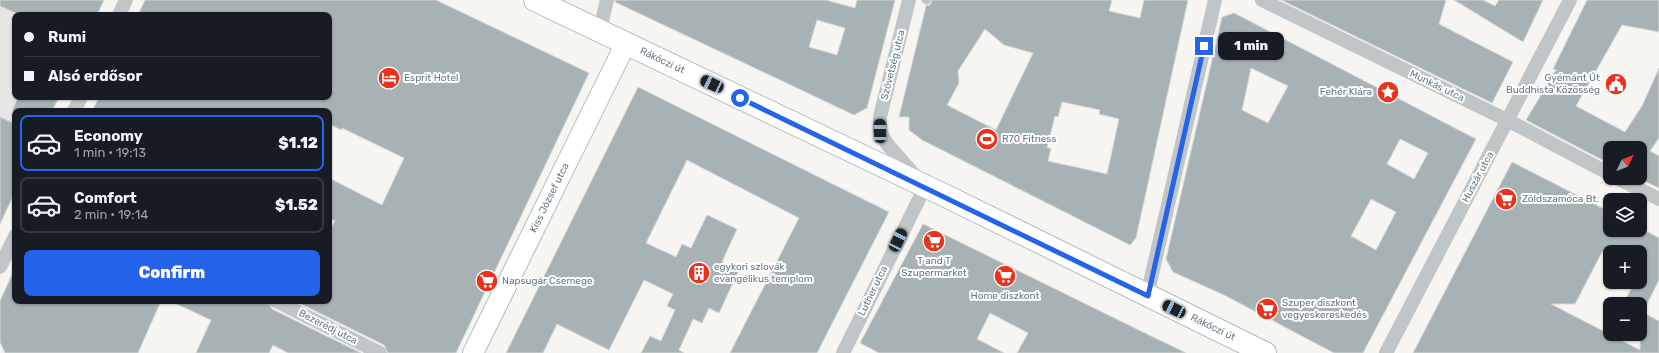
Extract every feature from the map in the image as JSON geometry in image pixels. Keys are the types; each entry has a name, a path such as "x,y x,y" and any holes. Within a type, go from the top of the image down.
{"main road":[{"name":"Rákóczi út","path":"535,0 925,187 1148,296 1258,352"}],"street":[{"path":"120,12 126,0"},
{"path":"600,30 607,0"},
{"name":"Szövetség utca","path":"908,0 880,117 880,131 887,144 925,187"},
{"path":"1148,296 1215,0"},
{"name":"Munkás utca","path":"1262,0 1508,120 1603,170"},
{"name":"Huszár utca","path":"1386,353 1570,0"},
{"name":"Kiss József utca","path":"473,353 626,43"},
{"path":"1626,185 1636,193"},
{"name":"Luther utca","path":"843,353 925,187"},
{"path":"1647,197 1659,199"},
{"path":"0,267 12,242"},
{"name":"Bezerédj utca","path":"282,304 380,353"}],"shaded area":[{"path":"0,0 78,12 12,12 12,100 58,100 54,108 12,108 12,198 0,224"}],"building":[{"path":"0,0 104,0 98,12 13,12 0,6"},
{"path":"145,0 436,0 589,73 456,353 388,353 384,345 301,304 332,304 332,226 335,221 332,220 332,180 382,205 404,158 342,128 341,130 332,126 332,108 94,108 98,100 332,100 332,12 139,12"},
{"path":"615,0 826,0 855,8 857,0 895,0 867,108 854,115 615,2","holes":["817,20 845,28 837,55 809,47"]},
{"path":"932,0 1112,0 1109,11 1140,18 1144,0 1188,0 1136,238 1130,245 922,140 909,130 909,117 899,117 926,6 930,5","holes":["985,29 1004,45 1033,53 996,130 947,105 959,83 958,71","1062,102 1100,110 1099,114 1119,119 1107,174 1048,161 1051,148 1047,148 1055,116 1058,117"]},
{"path":"1281,0 1446,0 1439,24 1513,62 1492,103"},
{"path":"1454,0 1483,0 1495,6 1499,0 1543,0 1523,42"},
{"path":"1587,0 1659,0 1659,32 1622,25 1576,106 1625,132 1642,106 1659,68 1659,138 1650,151 1659,156 1659,188 1647,182 1647,141 1603,141 1603,160 1526,120 1556,70 1553,69"},
{"path":"1234,13 1476,139 1363,353 1334,353 1224,295 1173,272 1166,259 1222,17","holes":["1251,68 1288,86 1268,123 1242,110","1400,139 1428,153 1414,179 1387,164","1371,199 1396,212 1376,250 1351,236"]},
{"path":"638,87 889,212 817,353 730,353 799,218 687,160 646,243 676,257 682,244 691,248 707,215 737,229 722,262 739,270 719,313 709,308 702,323 693,319 679,350 684,353 641,353 650,336 661,341 675,310 667,306 673,294 644,280 609,350 557,324 543,353 506,353"},
{"path":"17,100 58,100 54,108 13,108"},
{"path":"0,117 12,123 12,198 0,224"},
{"path":"1512,162 1603,208 1603,237 1647,237 1647,232 1659,238 1659,280 1647,304 1647,297 1627,297 1631,289 1647,289 1647,245 1603,245 1603,252 1575,304 1551,304 1603,331 1603,341 1623,341 1640,350 1640,341 1647,341 1647,315 1659,321 1659,353 1413,353"},
{"path":"923,224 1186,353 1017,353 1028,333 990,313 977,339 1004,353 879,353 860,343"},
{"path":"12,275 12,304 160,304 138,353 5,353 0,342 0,301"},
{"path":"176,304 270,304 272,309 361,353 288,353 273,345 269,353 196,353 211,320"}],"place":[{"name":"Esprit Hotel","path":"389,78"},
{"name":"Gyémánt Út Buddhista Közösség","path":"1616,84"},
{"name":"Fehér Klára","path":"1388,92"},
{"name":"R70 Fitness","path":"987,139"},
{"name":"Zöldszamóca Bt.","path":"1506,199"},
{"name":"T and T Szupermarket","path":"934,241"},
{"name":"egykori szlovák evangélikus templom","path":"699,273"},
{"name":"Home diszkont","path":"1005,276"},
{"name":"Napsugár Csemege","path":"487,281"},
{"name":"Szuper diszkont vegyeskereskedés","path":"1267,309"}],"route":[{"path":"740,98 948,197 1148,296 1204,46"}]}
